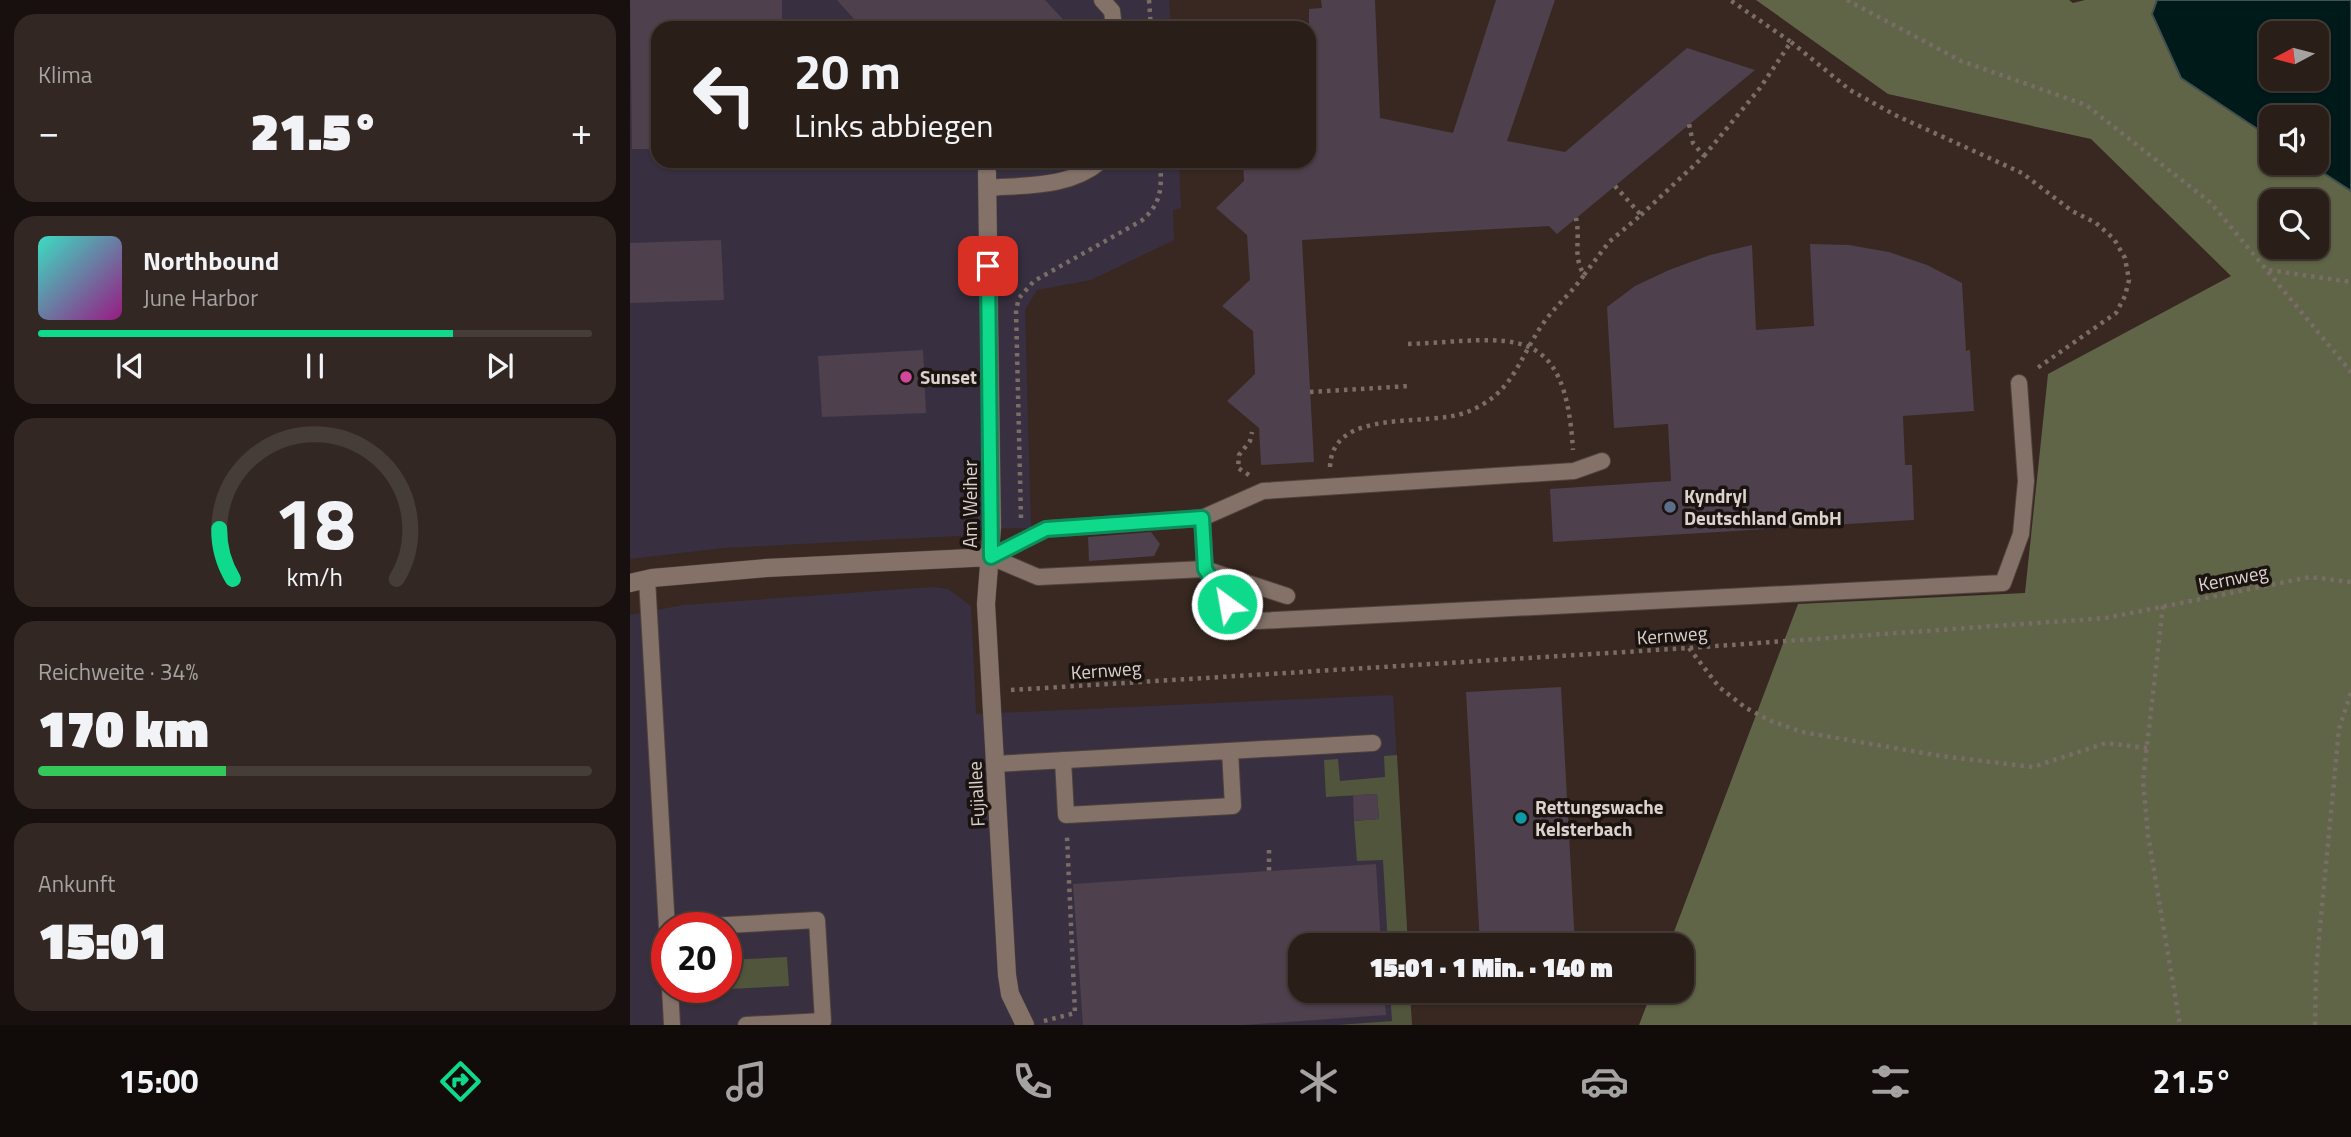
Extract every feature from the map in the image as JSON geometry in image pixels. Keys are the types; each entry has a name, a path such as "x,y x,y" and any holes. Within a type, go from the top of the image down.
{"street":[{"name":"Am Weiher","path":"639,581 766,568 991,557 987,180"},
{"name":"Fujiallee","path":"991,557 986,604 1007,975 1010,994 1032,1023"}],"lane":[{"path":"1102,0 1112,11 1113,21"},
{"path":"987,180 1071,180 1093,168"},
{"path":"1202,518 1205,569 1238,622 2003,583 2021,534 2026,481 2019,383"},
{"path":"991,557 1046,529 1202,518 1263,491 1574,471 1602,461"},
{"path":"991,557 1038,577 1205,569 1287,596"},
{"path":"639,581 666,912"},
{"path":"995,764 1373,743"},
{"path":"1063,760 1066,815 1233,806 1230,751"},
{"path":"742,924 817,920 824,1021 746,1025"},
{"path":"671,1003 672,1025"}],"path":[{"path":"1149,0 1150,21"},
{"path":"1730,0 1791,42 1850,90 1871,103 2022,173 2072,211 2096,223 2114,239 2125,258 2129,280 2125,296 2116,313 2045,361 2019,383"},
{"path":"1847,0 1961,61 2086,105 2211,203 2351,372"},
{"path":"1330,471 1331,458 1337,444 1350,432 1370,424 1455,415 1488,402 1504,390 1544,321 1572,293 1609,242 1704,156 1760,88 1791,42"},
{"path":"1689,124 1693,143 1704,156"},
{"path":"992,527 1022,525 1016,310 1019,298 1034,281 1150,214 1162,187 1161,168"},
{"path":"1615,186 1641,215"},
{"path":"1576,218 1580,235 1576,261 1584,275"},
{"path":"2267,269 2351,282"},
{"path":"1408,344 1514,340 1539,350 1549,361 1563,388 1571,426 1574,471"},
{"path":"1310,392 1409,386"},
{"path":"1250,475 1238,468 1237,461 1252,432"},
{"name":"Kernweg","path":"990,691 1689,648 2106,618 2310,577 2351,582"},
{"path":"2163,606 2143,781 2148,835 2180,1025"},
{"path":"1689,648 1719,687 1746,708 1771,721 1802,732 1941,757 2034,767 2106,743 2147,748"},
{"path":"2315,1025 2316,969 2339,729 2351,692"},
{"path":"1032,1023 1075,1013 1066,815"},
{"path":"1269,849 1269,871"}],"shaded area":[{"path":"630,0 1169,0 1170,21 651,21 651,168 1179,168 1181,208 1173,210 1174,240 1091,280 1037,290 1025,310 1031,528 976,529 976,535 723,548 630,559"},
{"path":"933,587 948,589 971,606 976,714 1393,695 1407,933 1288,933 1288,1003 1411,1003 1412,1025 630,1025 630,615 683,605"}],"green space":[{"path":"1756,0 2069,0 2073,3 2085,0 2157,0 2152,14 2181,78 2259,130 2259,175 2326,175 2351,191 2351,1025 1639,1025 1647,1003 1694,1003 1694,933 1674,933 1798,604 2025,593 2048,374 2231,276 2091,139 1888,94"},
{"path":"1397,755 1407,933 1387,933 1383,860 1357,861 1354,821 1379,819 1377,794 1326,797 1324,760 1338,759 1340,781 1385,777 1384,756"},
{"path":"787,957 789,986 742,988 742,959"},
{"path":"1391,1003 1411,1003 1412,1025 1338,1025 1392,1021"}],"water":[{"path":"2157,0 2351,0 2351,191 2326,175 2329,175 2329,105 2259,105 2259,130 2181,78 2152,14"}],"building":[{"path":"630,0 782,0 782,21 651,21 651,149 632,149"},
{"path":"837,0 1045,0 1064,21 856,21"},
{"path":"1321,0 1375,0 1380,118 1453,133 1496,0 1555,0 1507,141 1565,152 1687,48 1755,70 1557,234 1549,226 1302,240 1314,462 1261,465 1259,428 1227,401 1255,374 1253,331 1222,306 1250,280 1247,235 1216,208 1244,181 1243,168 1316,168 1316,21 1309,21 1309,9 1322,8"},
{"path":"721,240 724,300 630,303 630,243"},
{"path":"1810,244 1849,245 1889,252 1927,265 1962,283 1966,351 1970,350 1974,411 1903,416 1905,465 1912,465 1914,520 1553,542 1550,489 1671,481 1668,424 1614,428 1607,307 1635,286 1669,270 1710,255 1752,245 1756,330 1814,326"},
{"path":"923,350 926,413 822,417 818,356"},
{"path":"1151,532 1160,544 1154,556 1089,561 1088,537"},
{"name":"Rettungswache Kelsterbach","path":"1561,687 1574,933 1479,933 1466,692"},
{"path":"1377,794 1379,819 1354,821 1353,795"},
{"path":"1376,864 1380,933 1288,933 1288,1003 1385,1003 1386,1015 1244,1025 1083,1025 1073,884"}],"place":[{"name":"Sunset","path":"906,377"},
{"name":"Kyndryl Deutschland GmbH","path":"1670,507"},
{"name":"Rettungswache Kelsterbach","path":"1521,818"}],"route":[{"path":"988,266 991,557 1046,529 1202,518 1205,569 1227,604"}]}
